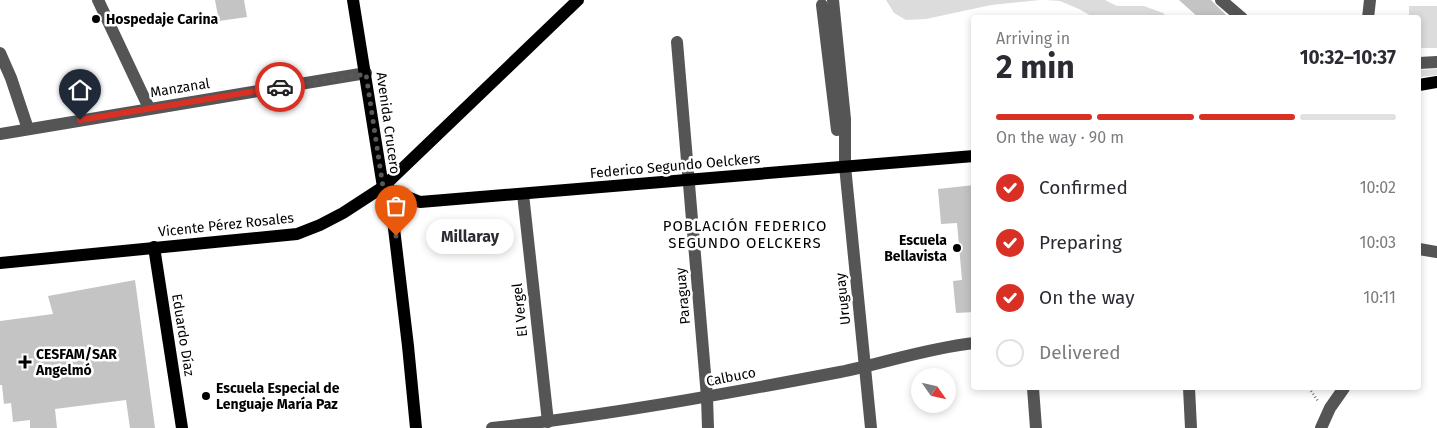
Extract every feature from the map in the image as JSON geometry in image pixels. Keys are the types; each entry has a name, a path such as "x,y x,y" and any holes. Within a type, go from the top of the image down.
{"main road":[{"name":"Avenida Crucero","path":"353,0 383,187 393,220 398,252 416,428"},
{"name":"Vicente Pérez Rosales","path":"0,263 297,234 320,225 343,213 383,187 578,0"},
{"path":"1421,85 1437,82"},
{"name":"Federico Segundo Oelckers","path":"383,187 420,202 971,156"},
{"name":"Eduardo Díaz","path":"154,247 182,428"}],"street":[{"path":"98,0 149,108"},
{"path":"1221,0 1238,15"},
{"path":"1368,15 1370,0"},
{"name":"Uruguay","path":"828,3 845,119 845,166 866,367 870,428"},
{"name":"Paraguay","path":"676,42 707,397 708,428"},
{"path":"0,53 11,78 28,129"},
{"path":"1421,63 1437,62"},
{"name":"Manzanal","path":"0,134 149,108 366,74"},
{"name":"El Vergel","path":"523,194 548,422"},
{"path":"1421,249 1437,252"},
{"name":"Calbuco","path":"492,428 548,422 570,424 866,367 915,354 971,344"},
{"path":"1033,390 1036,428"},
{"path":"1189,390 1192,428"},
{"path":"1321,428 1330,408 1343,390"}],"shaded area":[{"path":"886,0 1040,0 991,5 926,19 906,20 894,13"},
{"path":"1046,0 1105,0 1117,6 1144,6 1165,15 1090,15 1060,1"},
{"path":"1409,6 1437,6 1437,48 1421,48 1421,15 1409,15"},
{"path":"1437,69 1437,75 1421,77 1421,70"}],"building":[{"path":"215,0 244,0 247,17 219,21"},
{"path":"1179,0 1211,0 1226,15 1196,15"},
{"path":"971,185 971,312 956,313 953,281 962,280 957,223 941,224 938,189"},
{"path":"135,280 155,428 130,428 126,400 55,409 57,428 30,428 30,420 13,422 11,403 4,404 2,385 0,385 0,321 53,314 48,296"}],"way so far":[{"path":"280,87 366,74 383,187 396,236"}],"place":[{"name":"Hospedaje Carina","path":"96,19"},
{"name":"Millaray","path":"396,236"},
{"name":"Escuela Bellavista","path":"957,248"},
{"name":"CESFAM/SAR Angelmó","path":"25,362"},
{"name":"Escuela Especial de Lenguaje María Paz","path":"206,396"}],"district":[{"name":"POBLACIÓN FEDERICO SEGUNDO OELCKERS","path":"745,234"}],"route":[{"path":"80,120 280,87"}]}
